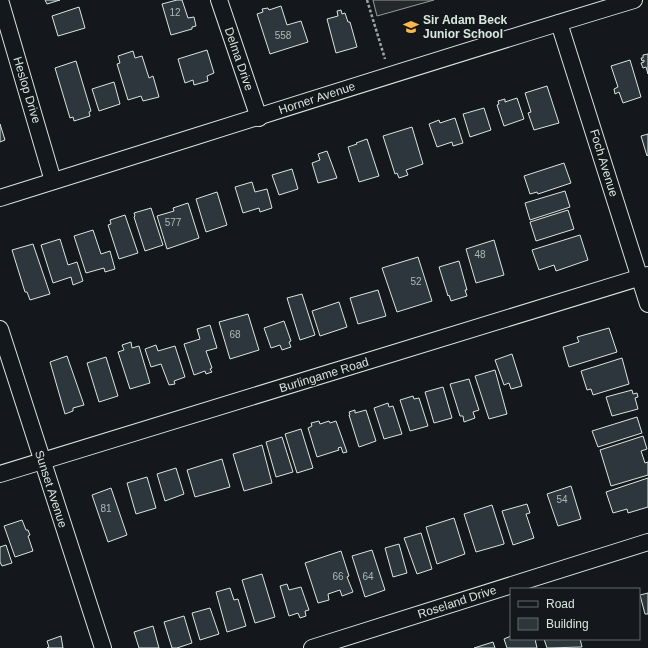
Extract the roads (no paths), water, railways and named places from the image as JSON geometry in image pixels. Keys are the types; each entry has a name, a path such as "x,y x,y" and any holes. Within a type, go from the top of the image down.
{"street":[{"name":"Heslop Drive","path":"0,0 53,181"},
{"name":"Delma Drive","path":"219,0 258,118"},
{"name":"Horner Avenue","path":"0,198 258,118 390,74 634,0"},
{"name":"Foch Avenue","path":"559,23 644,276 648,304"},
{"name":"Burlingame Road","path":"0,474 644,276"},
{"name":"Sunset Avenue","path":"0,329 102,648"},
{"name":"Roseland Drive","path":"312,648 648,542"}],"place":[{"name":"Sir Adam Beck Junior School","path":"411,27"}]}
